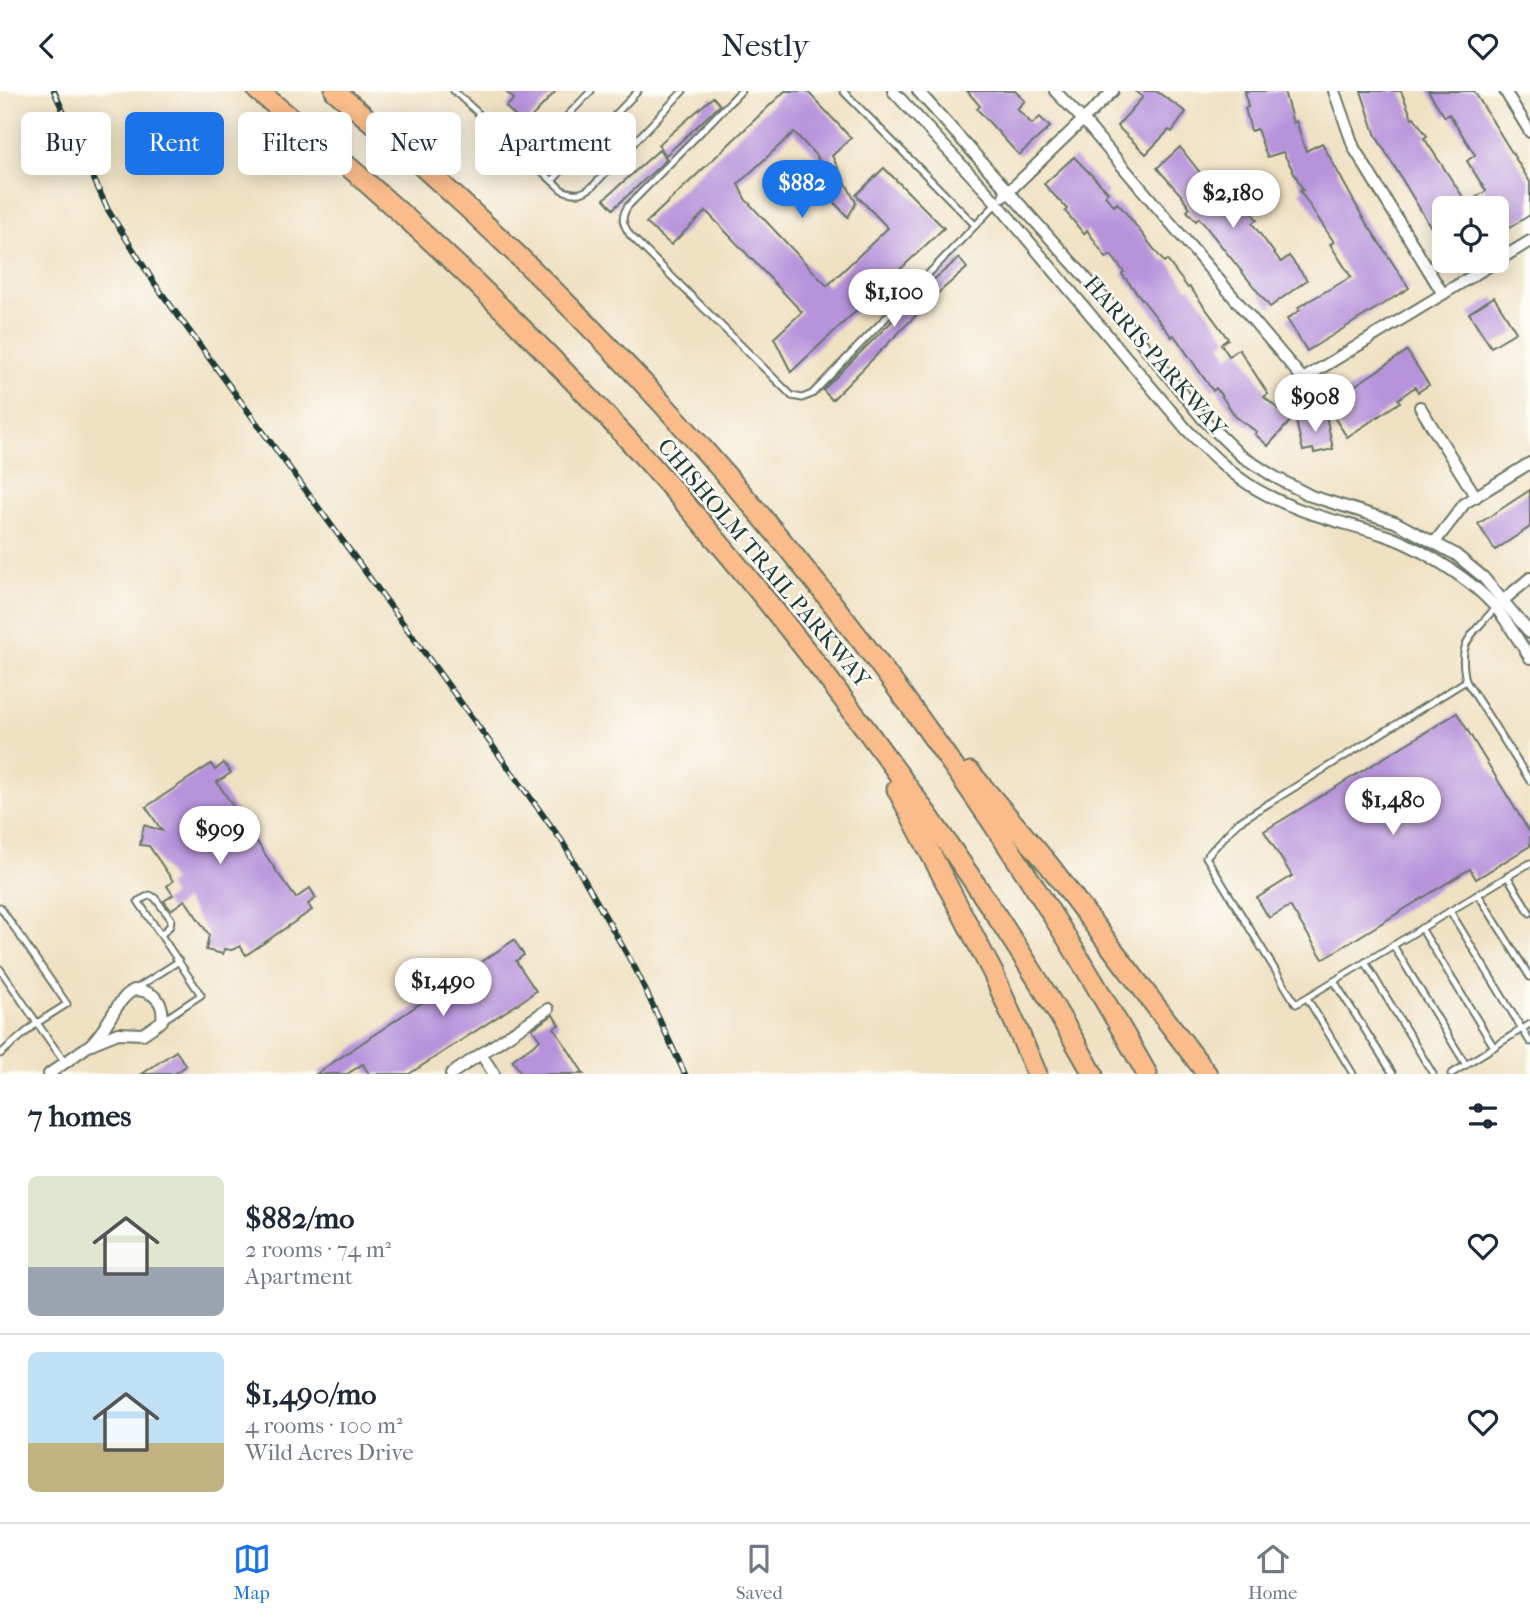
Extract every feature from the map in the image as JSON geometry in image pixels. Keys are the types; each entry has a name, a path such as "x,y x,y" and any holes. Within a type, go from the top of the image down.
{"highway":[{"name":"CHISHOLM TRAIL PARKWAY","path":"258,91 405,217 595,404 715,535 857,714 984,894 1093,1074"},
{"name":"CHISHOLM TRAIL PARKWAY","path":"335,91 515,251 648,386 813,576 900,689 1056,922 1147,1074"},
{"path":"900,689 1049,865 1208,1074"},
{"path":"857,714 993,973 1037,1074"}],"street":[{"name":"HARRIS PARKWAY","path":"893,91 997,202 1187,431 1217,460 1255,489 1288,505 1325,520 1385,535 1416,549 1500,604 1530,633"},
{"name":"HARRIS PARKWAY","path":"918,91 1119,315 1203,419 1241,455 1273,477 1311,496 1395,522 1435,542 1483,577 1530,658"},
{"path":"1055,91 1084,121 1303,379 1530,241"},
{"path":"997,202 1113,91"},
{"path":"1334,91 1354,148 1443,294"},
{"path":"1505,91 1530,132"},
{"path":"1420,407 1476,497"},
{"path":"1435,542 1458,510 1530,463"},
{"path":"1500,604 1530,578"},
{"path":"49,1074 91,1044 118,1033 143,1034 162,1021 162,1008 156,997 148,991 134,990 121,999 109,1025 91,1044"},
{"path":"451,1074 548,1009"},
{"path":"481,1054 494,1074"}],"lane":[{"path":"454,91 477,112"},
{"path":"572,112 592,91"},
{"path":"552,181 638,91"},
{"path":"545,175 573,195 584,193 683,91"},
{"path":"741,91 628,206 623,213 622,223 653,259 792,396 802,398 811,394 997,202"},
{"path":"843,91 975,225"},
{"path":"1500,604 1463,646 1461,659 1466,681 1530,781"},
{"path":"1466,681 1237,823 1206,856 1296,1004 1530,863"},
{"path":"1507,877 1530,913"},
{"path":"1478,894 1530,977"},
{"path":"161,935 170,926 171,919 155,898 147,896 138,901 201,995 162,1021"},
{"path":"0,907 67,1004 37,1023 0,1054"},
{"path":"1450,911 1530,1042"},
{"path":"1421,928 1494,1047"},
{"path":"1393,945 1466,1065"},
{"path":"134,990 179,961"},
{"path":"1365,962 1433,1074"},
{"path":"0,969 64,1061"},
{"path":"1334,981 1393,1074"},
{"path":"1307,998 1353,1074"},
{"path":"1451,1074 1530,1024"}],"building":[{"path":"505,91 556,91 536,112 511,112 506,107 514,99"},
{"path":"785,91 807,91 851,138 832,156 856,203 848,217 805,172 819,159 794,132 738,184 745,199 827,286 888,228 856,195 884,168 944,228 791,372 774,338 802,312 706,211 671,245 646,223"},
{"path":"967,91 1015,91 1025,101 1017,109 1032,124 1040,117 1050,127 1019,155 977,109 980,106"},
{"path":"1135,91 1156,91 1186,112 1172,132 1169,130 1146,154 1117,126 1143,97"},
{"path":"1245,91 1284,91 1293,123 1296,121 1306,151 1322,143 1362,216 1409,288 1307,351 1287,319 1300,310 1298,307 1351,277 1330,244 1334,242 1300,191 1303,190 1283,152 1267,157 1257,129 1251,131 1245,108 1248,107"},
{"path":"1361,91 1401,91 1412,118 1414,117 1427,136 1424,138 1462,196 1432,196 1432,229 1376,136"},
{"path":"1428,91 1474,91 1530,182 1530,215 1509,228 1509,196 1478,196 1486,191 1467,161 1475,155 1449,114 1445,117"},
{"path":"713,97 720,105 666,155 658,145"},
{"path":"1180,147 1216,193 1220,189 1231,203 1240,197 1257,220 1252,223 1281,262 1289,256 1307,280 1270,307 1199,218 1196,221 1187,211 1190,208 1181,195 1157,168"},
{"path":"659,150 667,159 613,209 604,199 631,175 636,175 636,170"},
{"path":"1074,157 1108,192 1105,196 1114,206 1117,203 1122,208 1164,262 1167,260 1188,288 1190,287 1228,339 1221,344 1229,356 1239,349 1268,394 1264,397 1291,420 1268,446 1255,434 1257,432 1236,417 1216,388 1213,391 1174,335 1172,337 1122,274 1124,272 1111,255 1106,258 1087,230 1084,234 1065,211 1067,209 1044,184"},
{"path":"959,258 967,268 937,294 832,400 823,390 930,283"},
{"path":"1494,297 1516,332 1491,347 1469,313"},
{"path":"1407,351 1429,385 1418,392 1415,387 1398,399 1400,402 1347,437 1326,405"},
{"path":"1326,415 1333,449 1314,453 1313,449 1303,451 1296,421"},
{"path":"1530,490 1530,527 1495,550 1478,524"},
{"path":"1457,713 1530,833 1530,846 1476,879 1470,869 1323,959 1290,906 1269,918 1257,898 1292,876 1264,831"},
{"path":"224,763 231,773 217,782 279,875 296,898 310,888 316,898 308,904 312,910 246,955 240,946 232,950 224,949 223,954 206,950 209,935 185,900 171,910 164,901 173,895 167,886 173,881 149,846 140,845 144,825 162,831 146,807 211,764 215,770"},
{"path":"514,940 524,955 516,961 536,991 522,1001 409,1074 369,1074 363,1064 347,1074 316,1074"},
{"path":"553,1015 559,1025 554,1028 584,1074 522,1074 512,1060 540,1040 532,1029"},
{"path":"176,1051 186,1066 174,1074 142,1074"}],"railway":[{"path":"54,91 108,210 155,284 562,841 636,970 685,1074"}]}
